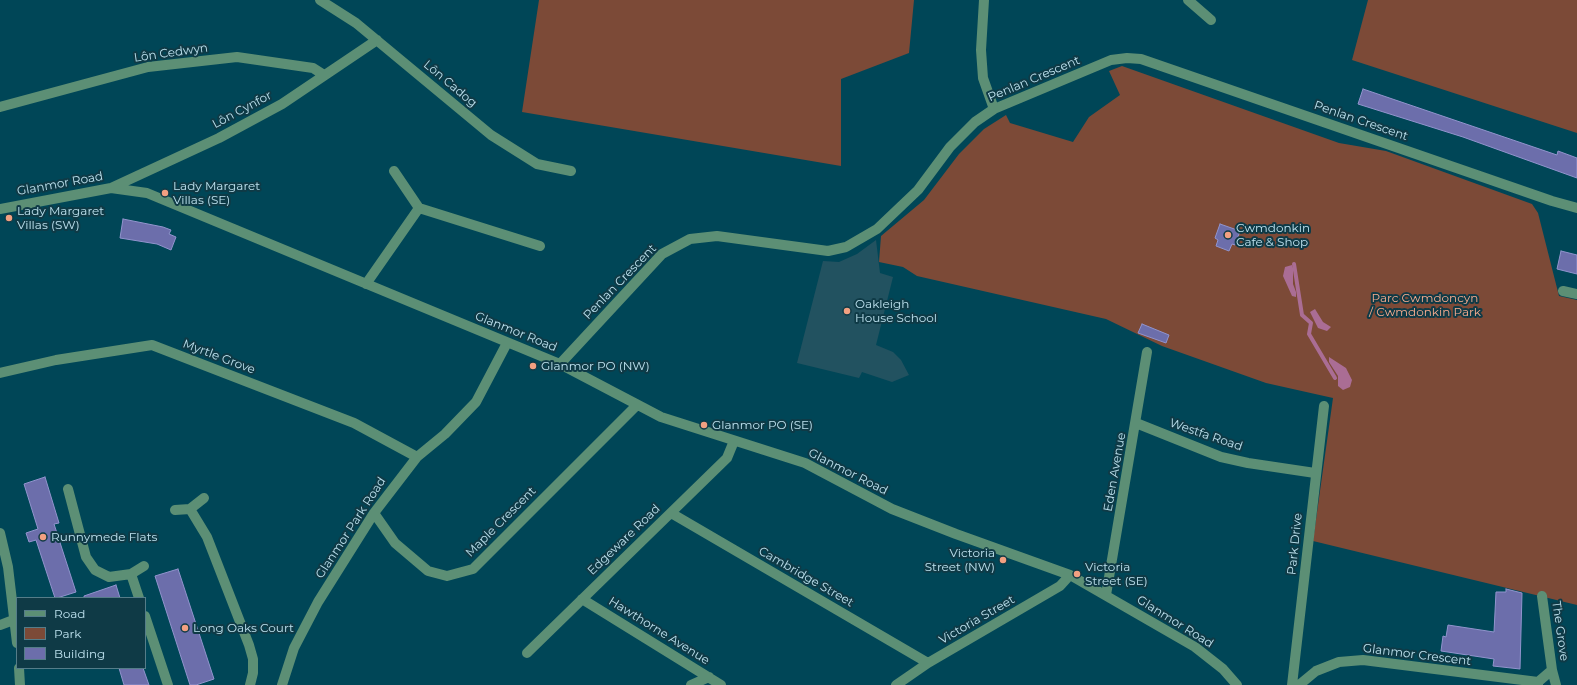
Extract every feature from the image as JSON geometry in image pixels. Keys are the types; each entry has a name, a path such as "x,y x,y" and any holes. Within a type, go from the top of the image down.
{"street":[{"name":"Lôn Cadog","path":"320,0 356,23 396,54 438,93 491,135 537,164 572,171"},
{"path":"984,0 981,50 983,78 994,109"},
{"path":"1188,0 1211,20"},
{"name":"Lôn Cynfor","path":"111,188 226,134 282,104 377,40"},
{"name":"Lôn Cedwyn","path":"0,107 148,67 237,57 313,68 324,75"},
{"name":"Penlan Crescent","path":"560,364 662,254 690,239 717,236 828,251 846,248 877,229 918,190 950,147 975,122 994,109 1111,60 1127,58 1141,59 1552,201 1577,208"},
{"path":"394,171 419,208 540,246"},
{"name":"Glanmor Road","path":"0,209 111,188 148,193 506,343 560,364 637,405 661,416 805,463 892,509 1070,575 1195,647 1223,669 1238,685"},
{"path":"366,284 419,208"},
{"path":"1563,291 1577,294"},
{"name":"Glanmor Park Road","path":"282,685 294,648 318,602 374,513 418,456 445,434 476,402 506,343"},
{"name":"Myrtle Grove","path":"0,373 56,360 152,345 354,423 418,456"},
{"name":"Eden Avenue","path":"1106,595 1147,352"},
{"name":"Maple Crescent","path":"374,513 395,543 428,571 447,576 473,569 637,405"},
{"name":"Park Drive","path":"1292,685 1315,473 1324,406"},
{"name":"Westfa Road","path":"1136,423 1221,457 1248,463 1315,473"},
{"name":"Edgeware Road","path":"527,653 727,458 734,441"},
{"path":"68,489 86,558 95,570 109,577 131,574 144,566"},
{"path":"175,510 190,509 204,498"},
{"path":"190,509 207,536 249,645 253,659 253,673 250,685"},
{"name":"Cambridge Street","path":"671,513 928,663"},
{"path":"0,533 8,567 16,619 0,625"},
{"path":"131,574 139,597"},
{"name":"Victoria Street","path":"896,685 928,663 1060,586 1070,575"},
{"name":"The Grove","path":"1542,596 1552,670 1556,685"},
{"name":"Hawthorne Avenue","path":"582,599 721,685"},
{"path":"146,619 168,685"},
{"name":"Glanmor Crescent","path":"1298,685 1316,671 1339,662 1363,660 1538,684"},
{"path":"19,669 20,685"},
{"name":"The Grove","path":"1538,684 1552,670"},
{"path":"691,685 709,678"}],"shaded area":[{"name":"Oakleigh House School","path":"876,240 880,273 893,277 876,345 893,352 901,360 909,375 892,382 862,372 859,378 797,363 823,261 839,262 857,254"},
{"path":"1292,265 1293,284 1296,297 1292,296 1283,276 1285,267"},
{"path":"1315,309 1323,322 1331,327 1327,331 1318,328 1310,312"},
{"path":"1329,357 1346,368 1352,380 1350,387 1343,390 1338,386 1338,376 1329,362"}],"green space":[{"path":"539,0 914,0 909,53 841,79 841,166 522,112"},
{"path":"1368,0 1577,0 1577,133 1352,60"},
{"name":"Parc Cwmdoncyn / Cwmdonkin Park","path":"1122,66 1339,143 1386,151 1532,204 1538,213 1559,296 1577,300 1577,605 1313,541 1333,398 1266,383 1162,346 1106,319 917,276 903,267 879,262 881,236 924,200 959,154 984,129 1006,115 1010,123 1073,142 1089,117 1120,95 1109,71"}],"building":[{"path":"1363,89 1557,155 1558,151 1577,158 1577,178 1463,137 1358,104"},
{"path":"123,219 171,230 169,234 176,237 171,250 157,244 120,238"},
{"name":"Cwmdonkin Cafe & Shop","path":"1220,224 1240,231 1235,245 1232,244 1229,251 1216,246 1218,240 1215,238"},
{"path":"1561,251 1577,255 1577,274 1557,269"},
{"path":"1142,324 1169,335 1166,343 1138,333"},
{"name":"Runnymede Flats","path":"45,477 59,523 54,524 76,592 60,597 55,597 36,540 29,542 26,533 38,529 24,484"},
{"name":"Long Oaks Court","path":"178,569 214,679 196,685 190,685 155,576"},
{"path":"116,585 120,597 84,597"},
{"path":"1506,589 1522,593 1520,669 1493,666 1494,659 1441,651 1443,636 1446,637 1448,625 1494,632 1496,592 1506,592"},
{"path":"119,669 143,669 149,685 124,685"}],"waterway":[{"path":"1294,264 1302,315 1311,323 1309,334 1335,378"}],"place":[{"name":"Lady Margaret Villas (SE)","path":"165,193"},
{"name":"Lady Margaret Villas (SW)","path":"9,218"},
{"name":"Cwmdonkin Cafe & Shop","path":"1228,235"},
{"name":"Oakleigh House School","path":"847,311"},
{"name":"Glanmor PO (NW)","path":"533,366"},
{"name":"Glanmor PO (SE)","path":"704,425"},
{"name":"Runnymede Flats","path":"43,537"},
{"name":"Victoria Street (NW)","path":"1003,560"},
{"name":"Victoria Street (SE)","path":"1077,574"},
{"name":"Long Oaks Court","path":"185,628"}]}
